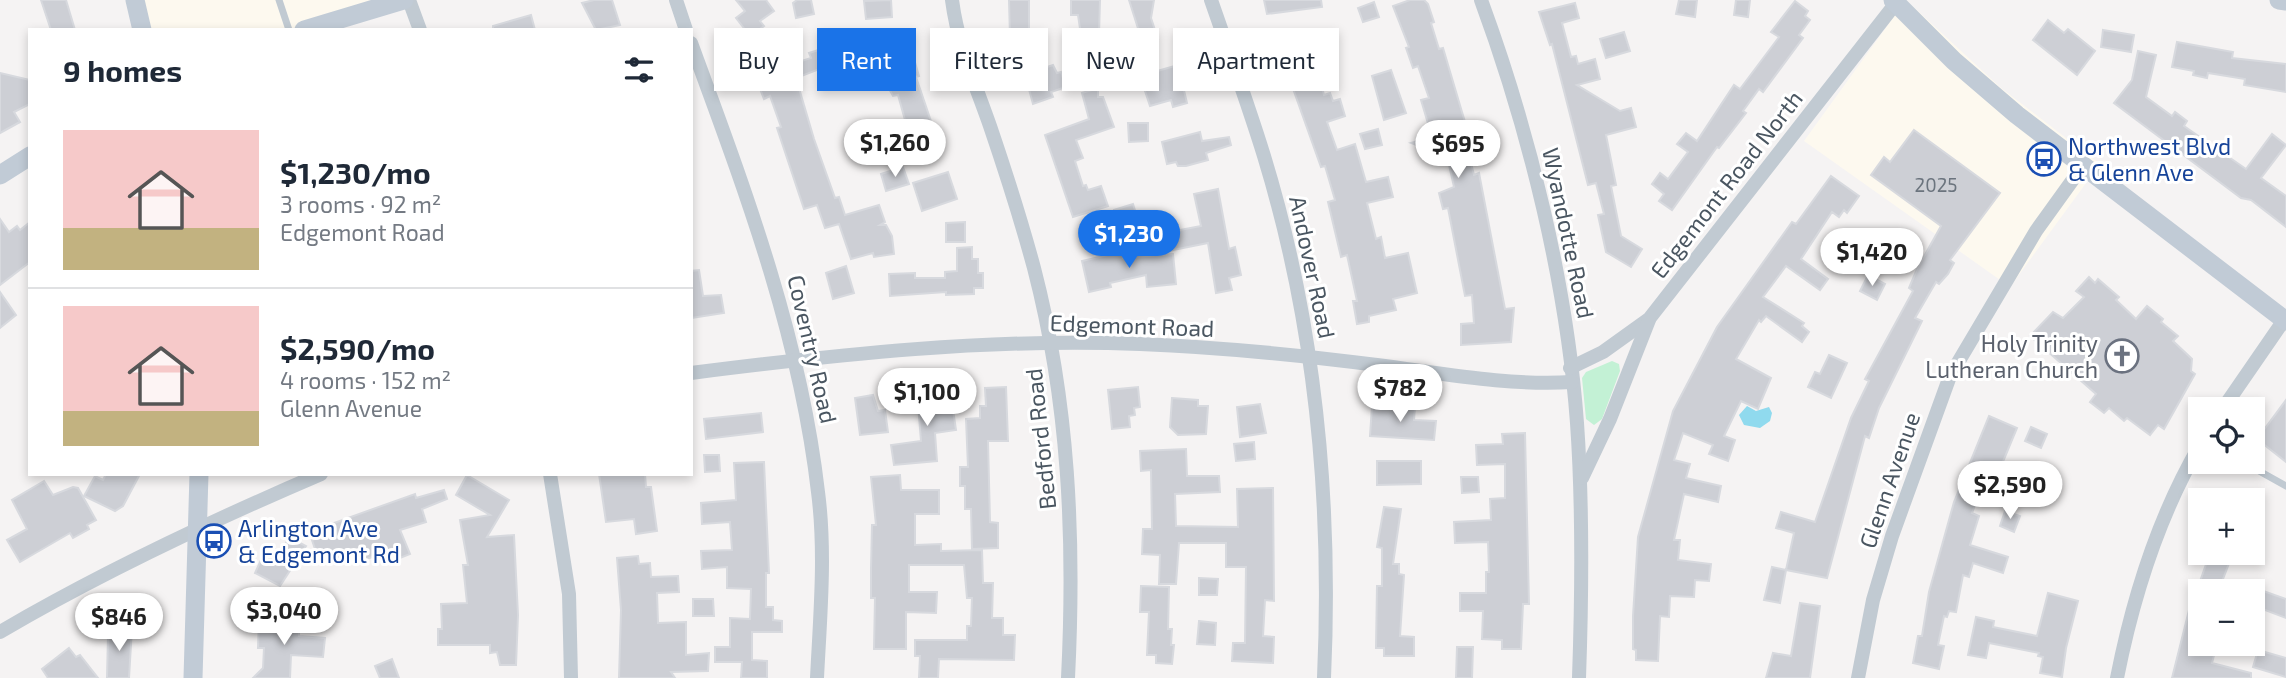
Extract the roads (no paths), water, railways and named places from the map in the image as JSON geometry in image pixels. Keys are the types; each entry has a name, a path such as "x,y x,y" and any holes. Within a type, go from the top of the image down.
{"main road":[{"path":"135,0 142,28"},
{"path":"311,28 406,0"},
{"path":"2278,0 2286,1"},
{"path":"1895,2 1954,61 2082,167 2285,321"},
{"path":"0,175 28,157"},
{"path":"193,678 199,476"}],"street":[{"path":"406,0 419,28"},
{"path":"676,0 685,28"},
{"name":"Bedford Road","path":"952,0 957,38 1017,211 1051,344 1068,455 1073,551 1068,678"},
{"name":"Andover Road","path":"1211,0 1264,157 1289,250 1309,358 1322,448 1326,509 1324,678"},
{"name":"Wyandotte Road","path":"1481,0 1524,133 1566,331 1580,482 1582,587 1579,678"},
{"name":"Edgemont Road North","path":"1571,375 1649,319 1895,2"},
{"name":"Coventry Road","path":"693,49 775,280 795,358 819,494 822,552 817,678"},
{"name":"Glenn Avenue","path":"1858,678 1874,600 1892,536 1950,376 2036,231 2082,167"},
{"name":"Wyandotte Road","path":"1580,482 1610,419 1649,319"},
{"path":"2231,397 2285,321"},
{"name":"Edgemont Road","path":"693,373 795,358 927,346 1140,344 1309,358 1502,380 1571,375"},
{"path":"2117,678 2126,632 2147,561 2176,487 2188,466"},
{"path":"0,632 76,587 199,526 316,476"},
{"path":"550,476 569,594 571,678"}],"lane":[{"path":"279,0 288,28"},
{"path":"2265,474 2286,486"}],"water":[{"path":"1747,406 1756,411 1769,407 1772,413 1770,421 1760,428 1744,425 1739,415"}],"place":[{"name":"Northwest Blvd & Glenn Ave","path":"2044,159"},
{"name":"Holy Trinity Lutheran Church","path":"2122,356"},
{"name":"Arlington Ave & Edgemont Rd","path":"214,541"}]}
